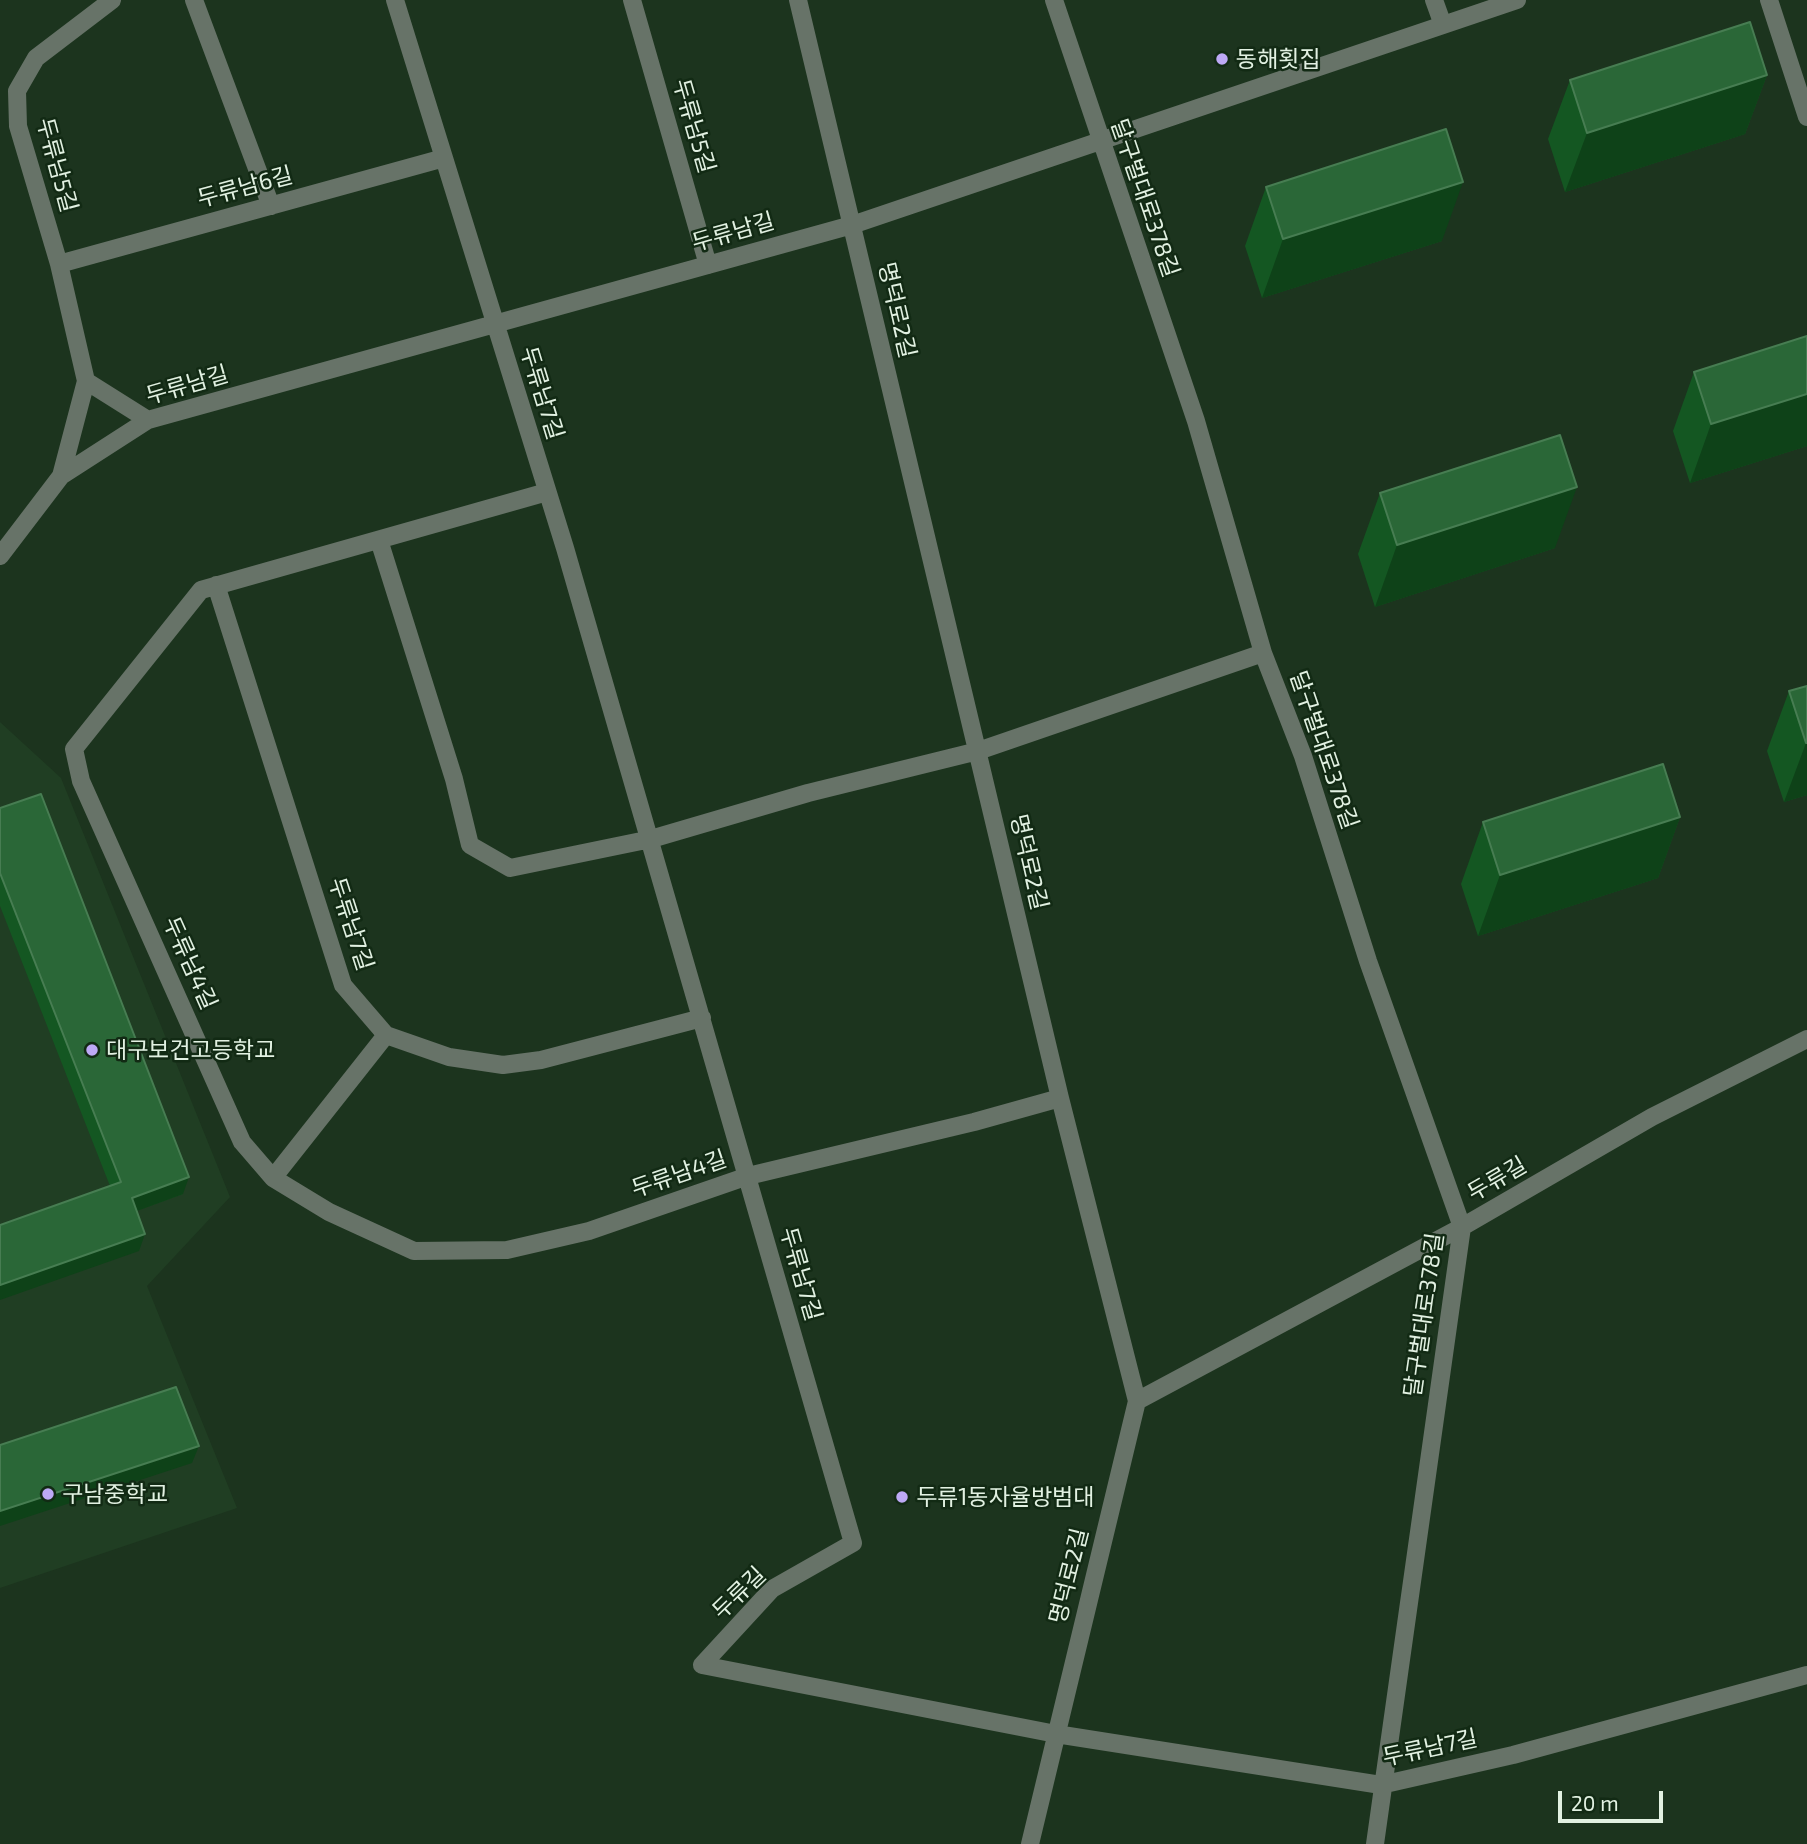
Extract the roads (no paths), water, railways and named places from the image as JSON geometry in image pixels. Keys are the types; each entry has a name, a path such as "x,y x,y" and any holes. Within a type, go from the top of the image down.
{"street":[{"name":"두류남5길","path":"86,382 59,264 18,126 17,91 36,58 112,0"},
{"path":"194,0 271,206"},
{"path":"395,0 495,325"},
{"name":"두류남5길","path":"632,0 708,265"},
{"name":"명덕로2길","path":"798,0 1060,1098 1137,1401 1030,1844"},
{"name":"달구벌대로378길","path":"1054,0 1196,421 1263,653 1303,757 1368,961 1462,1227 1381,1785 1375,1844"},
{"path":"1434,0 1443,25"},
{"name":"두류남길","path":"0,556 61,476 148,420 852,225 1517,0"},
{"path":"1769,0 1807,117"},
{"name":"두류남6길","path":"59,264 444,158"},
{"name":"두류남7길","path":"495,325 650,839 853,1543"},
{"path":"61,476 86,382 148,420"},
{"name":"두류남4길","path":"547,492 201,590 74,748 81,781 242,1142 273,1178 329,1212 414,1251 519,1248 589,1231 748,1176 974,1122 1060,1098"},
{"path":"379,540 454,779 470,845 510,868 650,839"},
{"name":"두류남7길","path":"216,585 343,985 386,1035 449,1058 503,1065 541,1060 702,1018"},
{"name":"달구벌대로378길","path":"650,839 808,793 978,751 1263,653"},
{"path":"273,1178 386,1035"},
{"name":"두류길","path":"1137,1401 1462,1227 1652,1118 1807,1039"},
{"name":"두류길","path":"853,1543 772,1589 702,1665 1056,1734"},
{"name":"두류남7길","path":"1056,1734 1381,1785 1513,1755 1807,1675"}],"place":[{"name":"동해횟집","path":"1222,59"},
{"name":"대구보건고등학교","path":"92,1050"},
{"name":"구남중학교","path":"48,1494"},
{"name":"두류1동자율방범대","path":"902,1497"}]}
